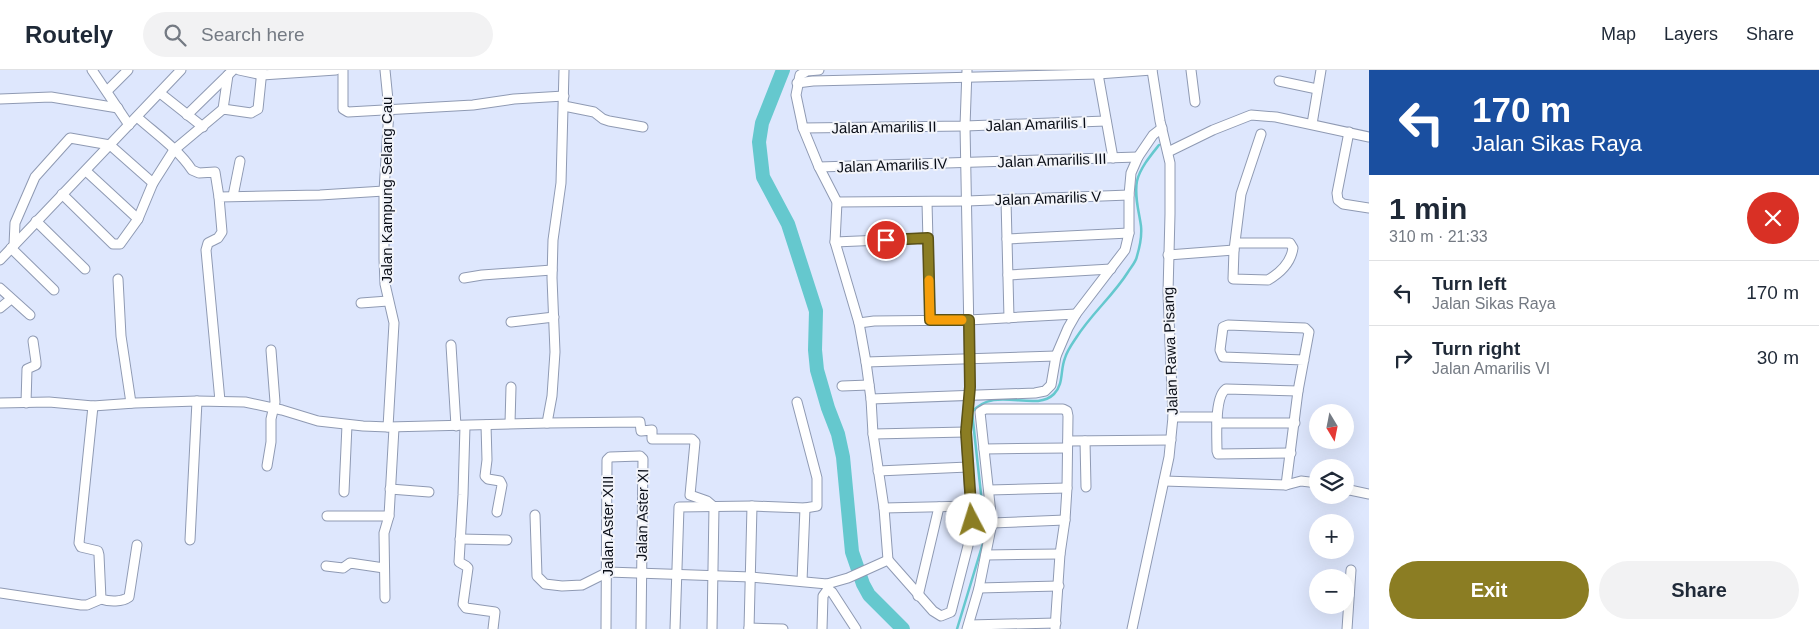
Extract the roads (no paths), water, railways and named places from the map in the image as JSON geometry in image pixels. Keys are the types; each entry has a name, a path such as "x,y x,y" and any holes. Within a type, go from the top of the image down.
{"street":[{"path":"92,70 129,124"},
{"path":"107,91 128,70"},
{"path":"0,260 181,70"},
{"path":"240,70 262,72 338,70 345,111 348,112 473,105 514,98 564,96"},
{"name":"Jalan Kampung Selang Cau","path":"385,70 389,110 384,190 385,284 394,323 389,516 384,533 385,598"},
{"path":"547,423 555,352 552,240 561,184 564,70"},
{"path":"812,81 813,70"},
{"path":"820,70 813,70 800,75 796,94 802,128 837,202 835,242 859,323 866,362 873,434 884,508 888,560 918,596 941,616 951,612 972,530 966,432 969,396 965,126 967,74"},
{"path":"850,70 851,80"},
{"path":"797,83 967,74 1098,74 1152,70"},
{"name":"Jalan Rawa Pisang","path":"1132,629 1164,481 1173,417 1168,325 1170,214 1168,152 1152,70"},
{"path":"1191,70 1195,102"},
{"path":"1312,124 1321,70"},
{"path":"187,114 231,72"},
{"path":"62,194 113,244 120,244 138,219 153,183 174,150 223,109 231,72"},
{"path":"223,109 255,112 258,109 262,72"},
{"path":"1098,74 1113,158"},
{"path":"1279,81 1317,89"},
{"path":"160,93 203,127"},
{"path":"0,99 51,97 118,108"},
{"path":"564,106 594,112 609,121 643,127"},
{"path":"1168,152 1251,115 1276,117 1369,137"},
{"path":"137,117 174,150 192,170 199,173 215,172 222,232 218,238 208,243 206,250 220,401"},
{"name":"Jalan Amarilis I","path":"965,126 1106,121"},
{"name":"Jalan Amarilis II","path":"802,128 965,126"},
{"path":"871,399 1035,393 1045,391 1051,385 1056,356 1068,328 1076,314 1125,250 1129,233 1131,172 1138,157 1154,135 1162,128"},
{"path":"1349,132 1337,193 1338,200 1343,204 1369,208"},
{"path":"1168,255 1236,246 1290,243 1293,248 1290,260 1286,266 1268,280 1233,279 1236,246 1241,194 1261,134"},
{"path":"12,247 16,223 34,176 70,138 110,145 153,183"},
{"name":"Jalan Amarilis III","path":"966,162 1138,157"},
{"path":"233,196 240,161"},
{"name":"Jalan Amarilis IV","path":"819,167 966,162"},
{"path":"86,171 138,219"},
{"path":"219,197 320,195 384,190"},
{"name":"Jalan Amarilis V","path":"837,202 927,202 1129,195"},
{"path":"1006,200 1009,318"},
{"path":"927,202 930,320"},
{"path":"36,221 85,269"},
{"path":"1007,238 1129,233"},
{"path":"835,242 928,238"},
{"path":"12,247 54,290"},
{"path":"1008,275 1111,269"},
{"path":"464,278 476,275 552,270"},
{"path":"118,279 121,336 131,403"},
{"path":"0,288 30,315"},
{"path":"0,308 11,299"},
{"path":"361,303 388,301"},
{"path":"859,323 969,320 1076,314"},
{"path":"511,322 554,317"},
{"path":"1286,485 1298,391 1304,360 1309,334 1308,330 1305,328 1228,325 1223,327 1220,350 1223,357 1304,360"},
{"path":"26,403 26,369 36,365 33,341"},
{"path":"451,345 461,426 463,495 458,562 468,568 464,606 495,612 493,629"},
{"path":"267,466 275,393 271,350"},
{"path":"866,362 1056,356"},
{"path":"842,386 869,385"},
{"path":"510,423 511,387"},
{"path":"1291,453 1218,454 1217,420 1220,396 1226,389 1298,391"},
{"path":"190,540 197,401"},
{"path":"0,403 49,402 93,406 197,401 245,402 318,421 391,427 510,423 640,422 641,431 652,430 652,439 692,439 695,445 690,495 714,507"},
{"path":"675,629 679,507 752,506 805,508 817,506 817,478 797,402"},
{"path":"93,406 79,543 80,548 98,551 101,599"},
{"path":"984,409 1063,409 1067,411 1068,416 1068,444 1065,520 1060,554 1056,626 968,627 979,588 992,523 980,412 984,409"},
{"path":"1173,417 1295,423"},
{"path":"344,492 347,424"},
{"path":"486,425 487,460 485,476 488,479 500,481 502,485 497,512"},
{"path":"873,434 966,432"},
{"path":"984,448 1068,444 1085,441 1171,440"},
{"path":"1085,441 1086,487"},
{"name":"Jalan Aster XIII","path":"606,629 608,572 607,460 610,457 642,457"},
{"name":"Jalan Aster XI","path":"641,629 642,457"},
{"path":"878,471 968,468"},
{"path":"1164,481 1286,485 1309,482"},
{"path":"989,490 1067,488"},
{"path":"390,490 428,492"},
{"path":"1354,491 1369,494"},
{"path":"752,506 749,628 783,629"},
{"path":"884,508 971,506"},
{"path":"712,629 714,507"},
{"path":"918,596 939,507"},
{"path":"802,581 805,508"},
{"path":"535,514 537,576 545,584 562,586 582,585 608,572 751,577 802,581 827,586 888,560"},
{"path":"327,516 389,516"},
{"path":"992,523 1065,520"},
{"path":"460,539 507,540"},
{"path":"0,593 81,605 101,599 112,601 126,599 130,597 137,545"},
{"path":"986,555 1060,554"},
{"path":"326,566 343,568 350,563 384,568"},
{"path":"822,629 823,596 827,586"},
{"path":"827,586 856,629"},
{"path":"979,588 1059,586"},
{"path":"1347,629 1348,614"}],"waterway":[{"path":"783,70 762,123 759,142 763,177 788,224 816,311 815,350 817,370 838,434 843,457 852,552 863,584 869,595 903,629"},
{"path":"957,629 983,543 982,503 972,412 981,404 992,400 1036,401 1046,399 1057,390 1061,381 1066,355 1070,348 1082,329 1116,289 1136,260 1141,234 1136,198 1137,181 1149,157 1159,145"}]}
